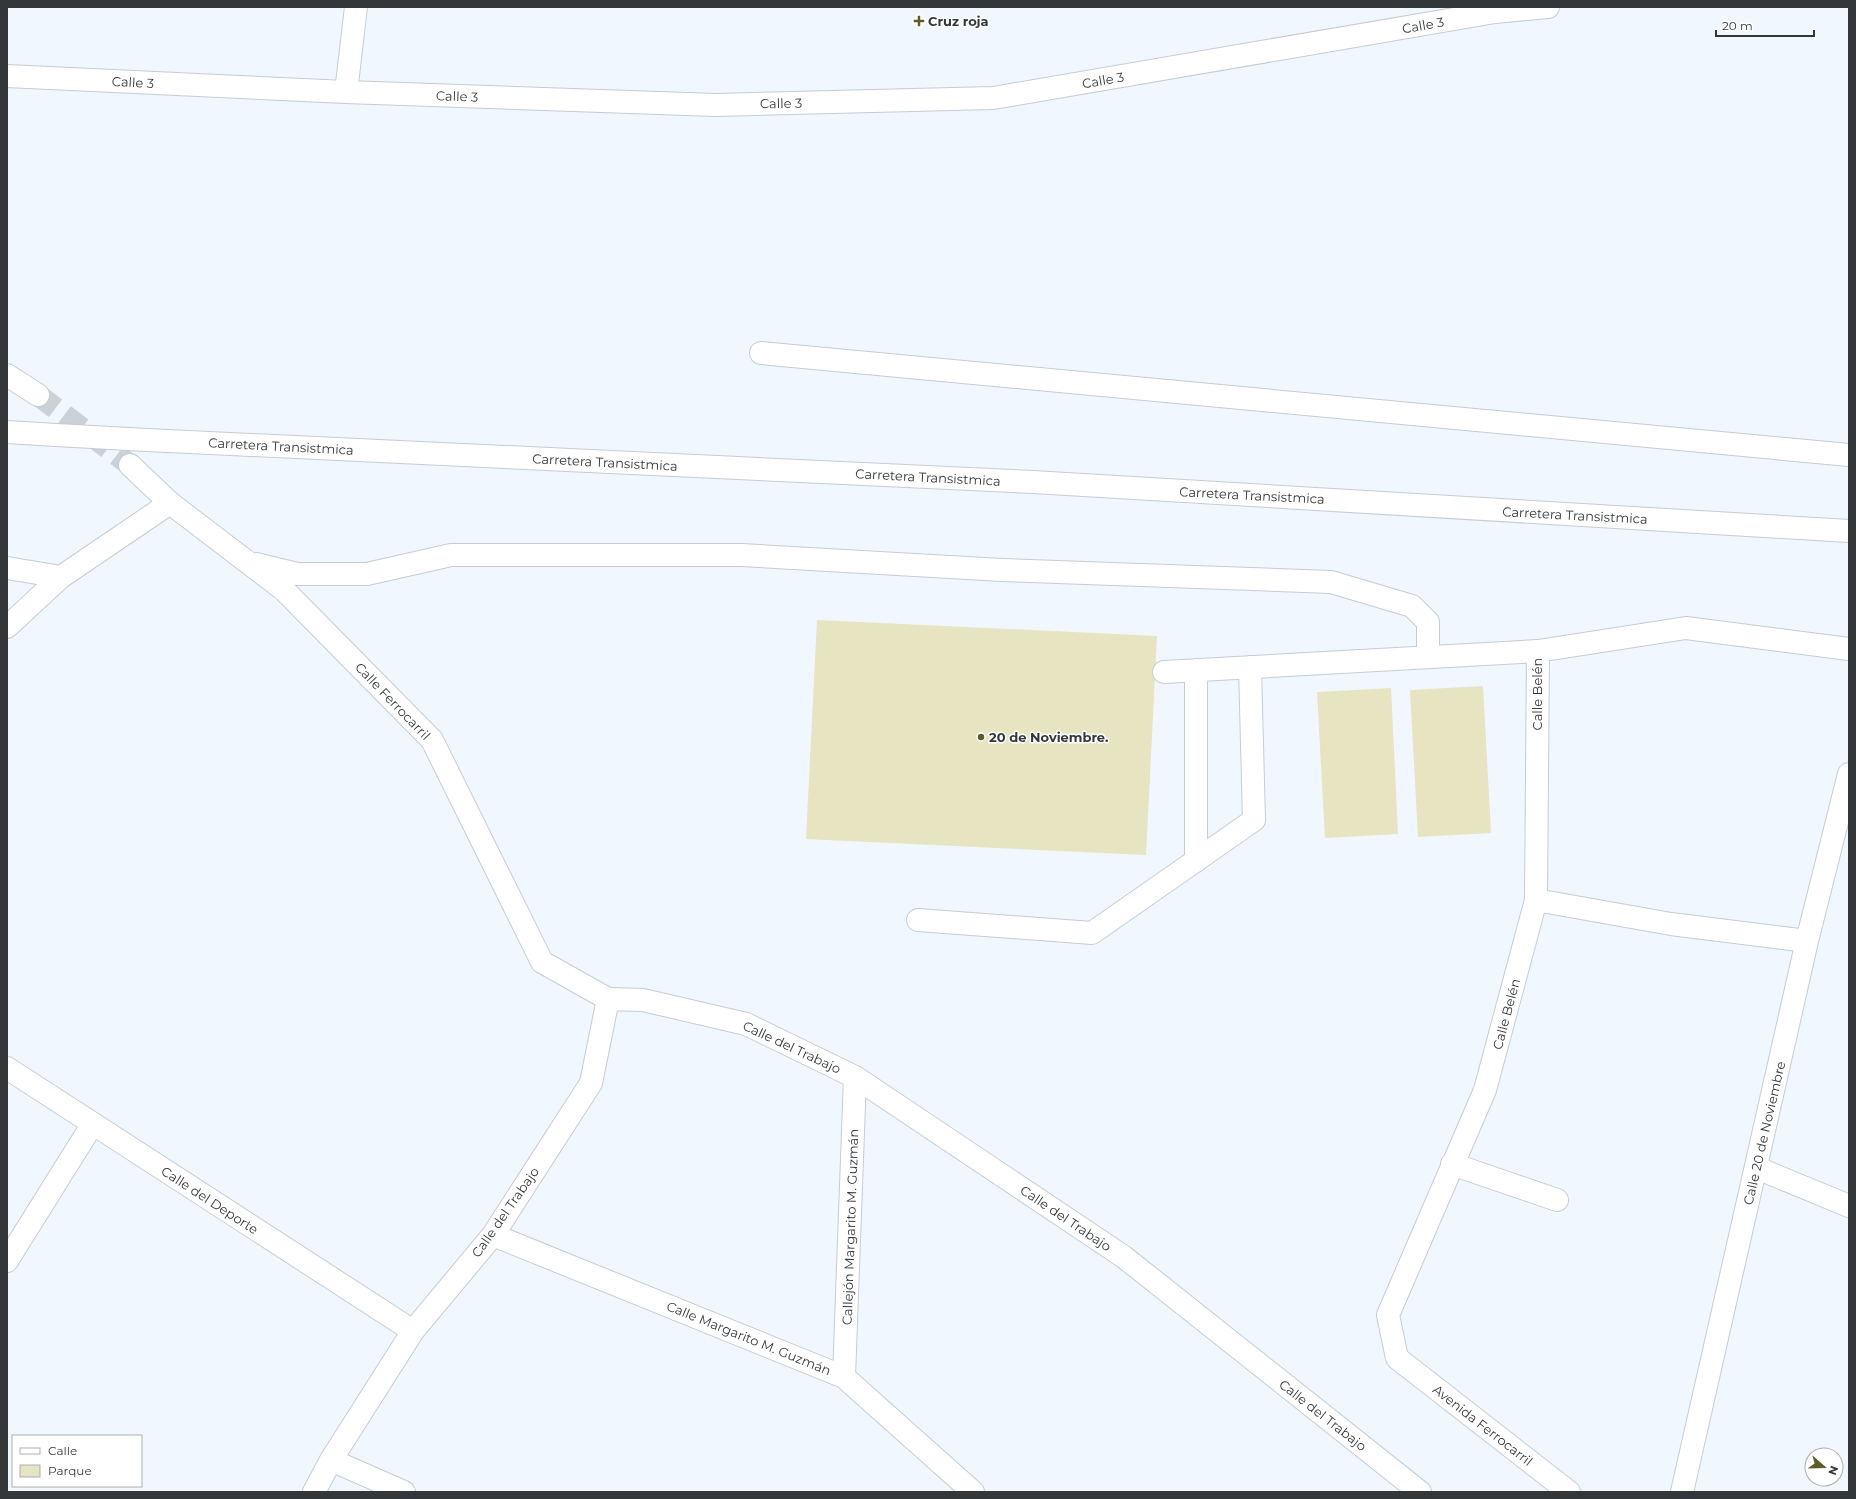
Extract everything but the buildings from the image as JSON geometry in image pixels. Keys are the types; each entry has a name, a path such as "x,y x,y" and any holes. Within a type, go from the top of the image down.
{"street":[{"path":"346,92 356,7"},
{"name":"Calle 3","path":"7,76 346,92 716,105 993,98 1495,10 1548,7"},
{"path":"761,353 1849,454"},
{"path":"7,376 38,395"},
{"name":"Carretera Transistmica","path":"7,432 1033,482 1849,531"},
{"name":"Calle Ferrocarril","path":"130,465 170,503 284,590 432,740 542,962 608,999"},
{"path":"7,627 61,577 170,503"},
{"path":"249,562 297,574 367,574 451,555 741,555 1002,570 1331,582 1412,606 1428,622 1428,657"},
{"path":"7,568 61,577"},
{"path":"1164,672 1538,651 1686,628 1849,649"},
{"name":"Calle Belén","path":"1397,1358 1388,1314 1485,1090 1536,900 1538,651"},
{"path":"918,920 1092,933 1254,820 1250,667"},
{"path":"1196,670 1196,861"},
{"name":"Calle 20 de Noviembre","path":"1682,1492 1757,1168 1807,941 1849,774"},
{"path":"1536,900 1671,924 1807,941"},
{"name":"Calle del Trabajo","path":"314,1492 331,1460 413,1331 492,1235 591,1083 608,999 643,1000 746,1024 855,1077 1124,1257 1420,1492"},
{"name":"Calle del Deporte","path":"7,1068 92,1125 413,1331"},
{"name":"Callejón Margarito M. Guzmán","path":"844,1377 855,1077"},
{"path":"7,1261 92,1125"},
{"path":"1452,1164 1557,1200"},
{"path":"1757,1168 1849,1206"},
{"name":"Calle Margarito M. Guzmán","path":"492,1235 844,1377 973,1492"},
{"name":"Avenida Ferrocarril","path":"1397,1358 1569,1492"},
{"path":"331,1460 404,1492"}],"green space":[{"name":"20 de Noviembre.","path":"817,620 1157,636 1146,855 806,839"},
{"path":"1483,686 1491,833 1418,837 1410,690"},
{"path":"1391,688 1398,834 1325,838 1317,692"}],"tunnel":[{"path":"38,395 130,465"}],"place":[{"name":"Cruz roja","path":"919,21"},
{"name":"20 de Noviembre.","path":"981,737"}]}
